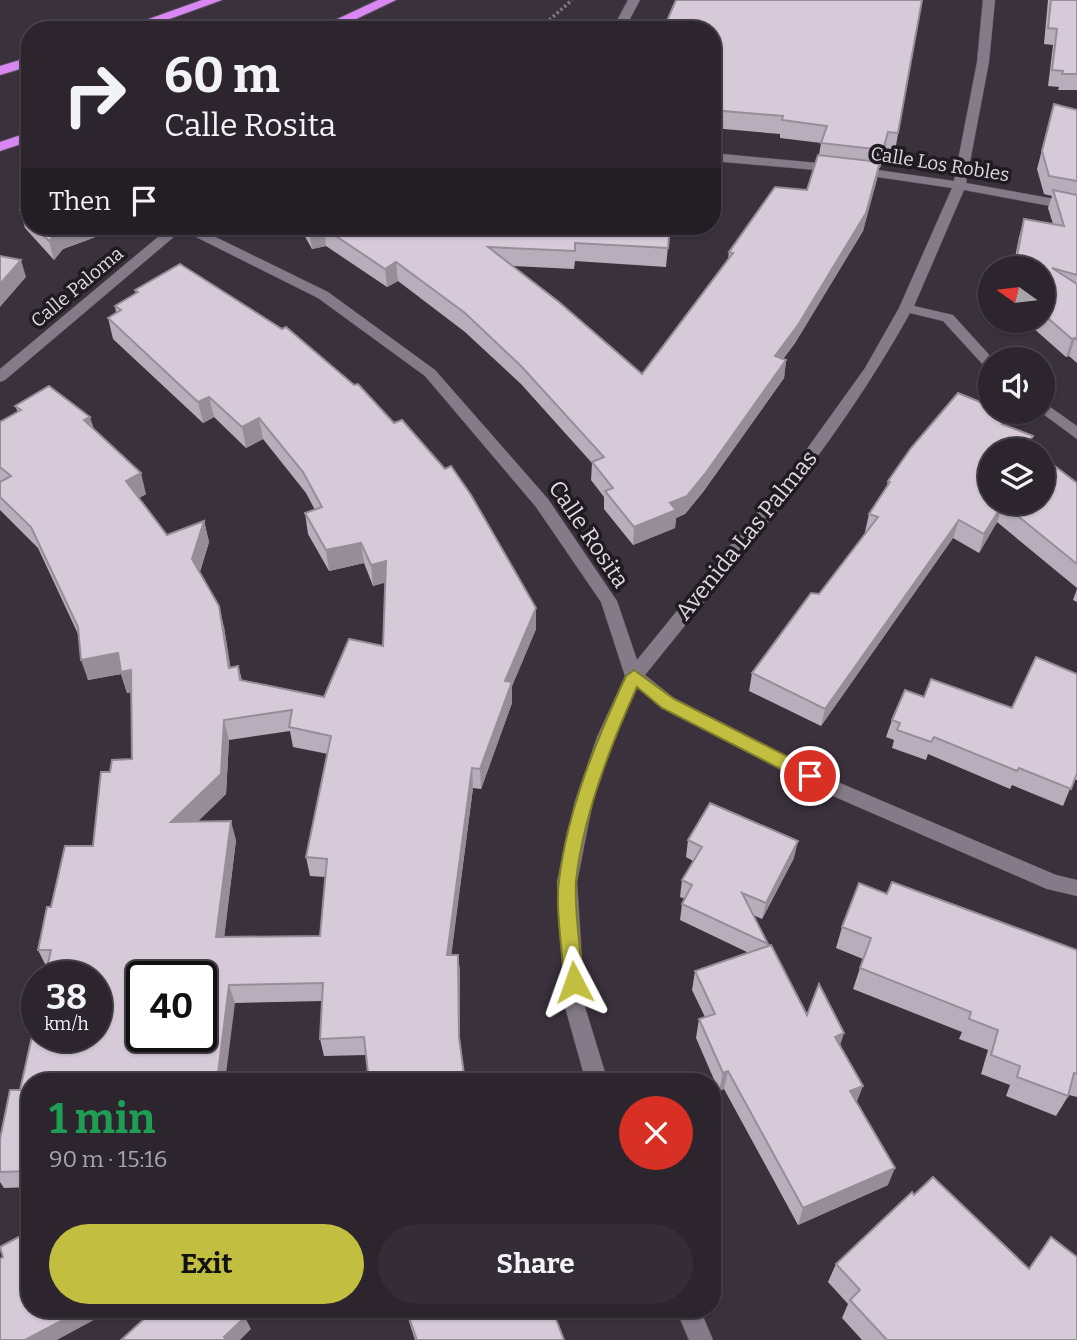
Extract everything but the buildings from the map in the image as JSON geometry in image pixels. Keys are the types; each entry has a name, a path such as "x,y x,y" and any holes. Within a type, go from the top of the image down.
{"highway":[{"path":"152,21 215,0"},
{"path":"341,21 389,0"},
{"path":"0,71 21,64"},
{"path":"0,147 21,139"}],"street":[{"path":"623,21 634,0"},
{"name":"Avenida Las Palmas","path":"594,1073 575,1007 567,882 584,802 606,737 634,676 800,471 872,369 906,308 959,186 984,62 989,0"},
{"name":"Calle Los Robles","path":"721,157 793,161 1077,207"},
{"name":"Calle Paloma","path":"0,377 170,235"},
{"name":"Calle Rosita","path":"200,235 323,295 430,373 542,502 609,601 634,676"},
{"path":"906,308 948,318 978,351"},
{"path":"1055,417 1077,434"},
{"path":"634,676 668,703 833,788 1054,883 1077,888"},
{"path":"692,1318 701,1340"}],"path":[{"path":"548,21 572,0"}],"route":[{"path":"574,982 567,882 584,802 606,737 634,676 668,703 810,776"}]}
